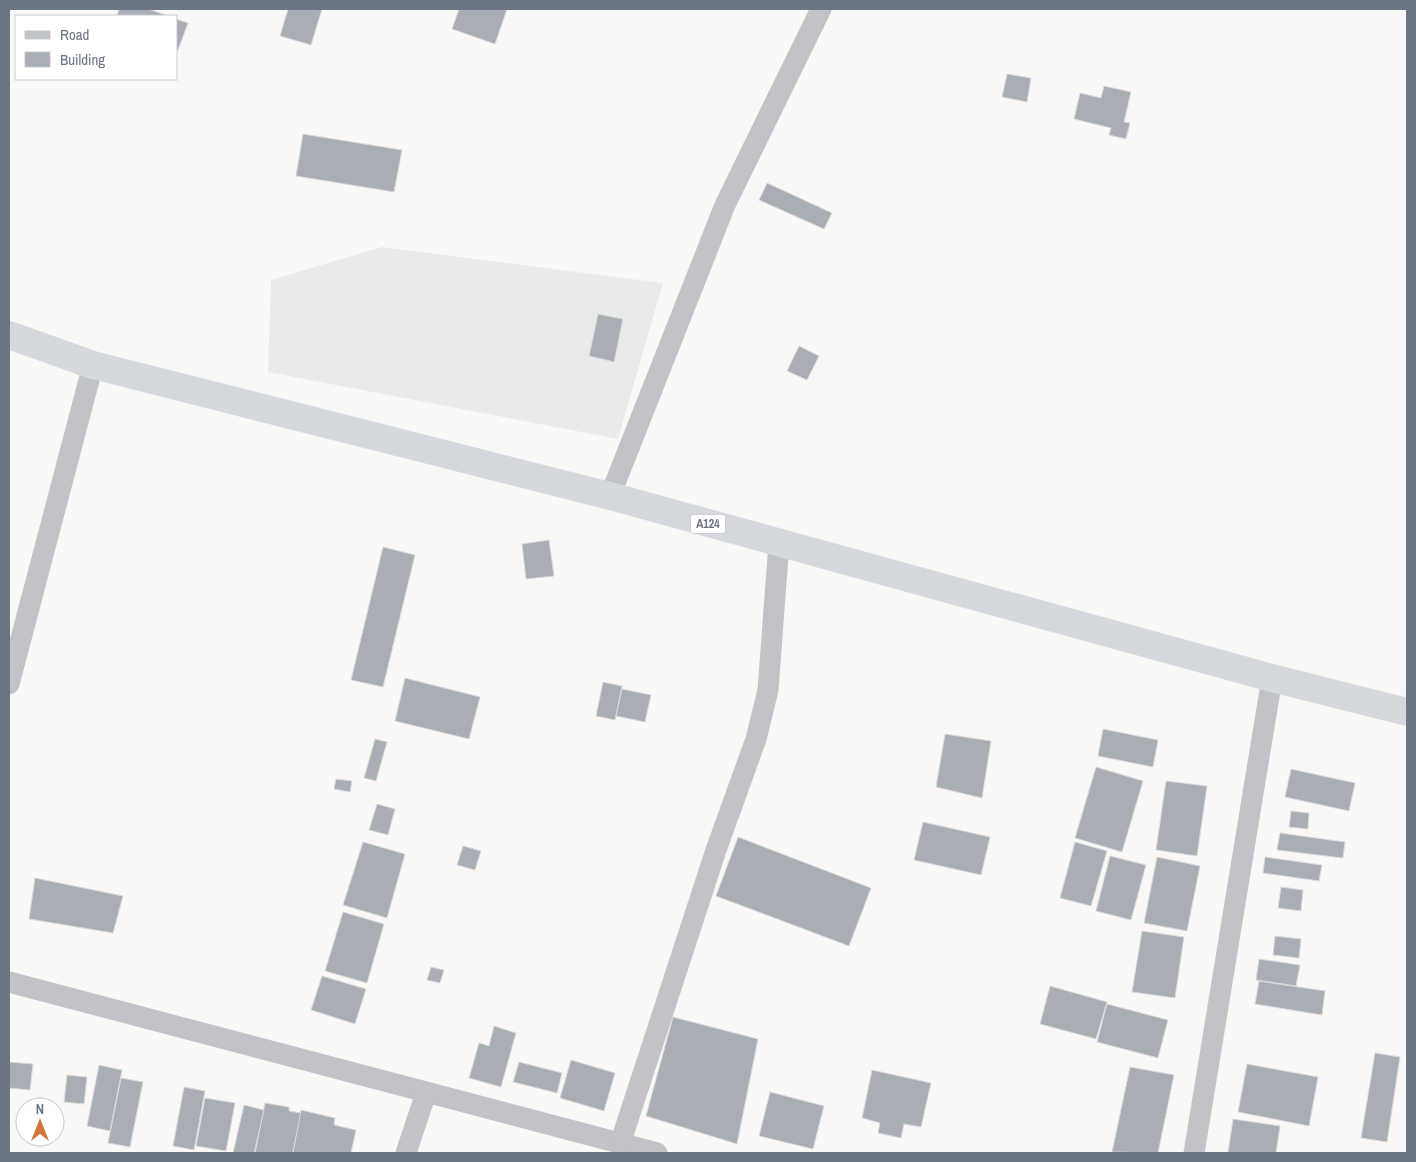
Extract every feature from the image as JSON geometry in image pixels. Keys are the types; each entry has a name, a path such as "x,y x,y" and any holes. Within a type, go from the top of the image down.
{"highway":[{"name":"A124","path":"9,335 93,366 610,496 1272,678 1407,712"}],"street":[{"path":"610,496 725,205 821,9"},
{"path":"9,684 93,366"},
{"path":"620,1144 716,850 756,739 768,690 779,543"},
{"path":"1194,1153 1272,678"},
{"path":"9,982 657,1153"},
{"path":"406,1153 426,1093"}],"shaded area":[{"path":"382,247 663,283 618,439 268,372 271,280"}],"building":[{"path":"119,9 148,9 166,15 117,15"},
{"path":"288,9 322,9 311,45 280,36"},
{"path":"459,9 507,9 495,44 452,29"},
{"path":"178,20 188,23 178,50"},
{"path":"1007,74 1031,78 1027,102 1002,97"},
{"path":"1104,86 1131,92 1124,122 1130,123 1126,139 1109,135 1111,128 1074,119 1080,93 1101,98"},
{"path":"303,134 402,150 394,192 296,176"},
{"path":"767,183 832,213 824,229 759,200"},
{"path":"598,314 623,319 614,362 589,356"},
{"path":"799,346 819,356 807,380 787,371"},
{"path":"549,540 554,576 526,579 522,544"},
{"path":"383,547 415,555 383,687 351,680"},
{"path":"405,678 480,697 469,739 395,721"},
{"path":"603,682 622,686 615,720 596,716"},
{"path":"622,689 651,695 645,722 616,716"},
{"path":"1103,729 1158,740 1153,767 1098,756"},
{"path":"945,734 991,741 982,798 936,787"},
{"path":"375,739 387,742 376,781 364,778"},
{"path":"1096,767 1143,781 1122,852 1075,838"},
{"path":"1291,769 1355,783 1349,811 1285,797"},
{"path":"336,779 352,781 350,792 334,789"},
{"path":"1166,781 1207,786 1197,856 1156,850"},
{"path":"377,804 395,809 388,835 369,830"},
{"path":"1291,811 1309,813 1308,829 1289,827"},
{"path":"923,822 990,837 981,875 914,860"},
{"path":"1280,833 1345,842 1343,858 1277,850"},
{"path":"738,837 871,888 849,946 716,896"},
{"path":"363,842 405,854 387,918 343,905"},
{"path":"1075,842 1107,851 1091,906 1060,898"},
{"path":"463,846 481,851 475,870 457,865"},
{"path":"1110,856 1146,865 1131,920 1096,911"},
{"path":"1157,857 1200,866 1187,931 1144,923"},
{"path":"1265,857 1322,865 1319,881 1263,873"},
{"path":"35,878 123,896 113,933 29,919"},
{"path":"1281,887 1303,890 1301,911 1278,908"},
{"path":"343,912 384,924 367,983 325,971"},
{"path":"1142,931 1184,937 1175,998 1132,992"},
{"path":"1275,936 1301,939 1299,958 1273,955"},
{"path":"1259,959 1300,965 1296,986 1256,980"},
{"path":"431,967 444,970 440,983 427,980"},
{"path":"322,976 366,989 355,1024 311,1010"},
{"path":"1259,981 1325,991 1322,1015 1255,1004"},
{"path":"1050,986 1107,1002 1096,1039 1040,1024"},
{"path":"1107,1004 1168,1020 1158,1058 1097,1042"},
{"path":"673,1017 758,1039 737,1144 646,1116"},
{"path":"494,1026 516,1033 501,1087 469,1078 479,1043 489,1046"},
{"path":"1375,1053 1400,1057 1387,1142 1361,1138"},
{"path":"571,1060 615,1073 604,1111 560,1098"},
{"path":"9,1062 33,1064 30,1090 9,1088"},
{"path":"519,1062 562,1073 557,1093 513,1082"},
{"path":"1247,1064 1318,1077 1309,1126 1238,1112"},
{"path":"99,1065 122,1070 110,1131 87,1126"},
{"path":"1130,1067 1174,1075 1158,1153 1112,1152"},
{"path":"872,1070 931,1083 921,1127 904,1124 901,1138 878,1133 880,1123 862,1118"},
{"path":"67,1075 87,1077 84,1104 65,1102"},
{"path":"121,1078 143,1082 130,1147 108,1143"},
{"path":"184,1087 205,1091 194,1150 173,1146"},
{"path":"770,1092 824,1106 813,1149 759,1136"},
{"path":"205,1098 235,1103 226,1151 196,1146"},
{"path":"265,1103 289,1107 289,1111 301,1113 293,1153 255,1153"},
{"path":"244,1105 264,1110 254,1153 233,1153"},
{"path":"301,1110 335,1118 334,1125 356,1130 351,1153 293,1153"},
{"path":"1233,1119 1280,1126 1276,1153 1228,1153"}]}
